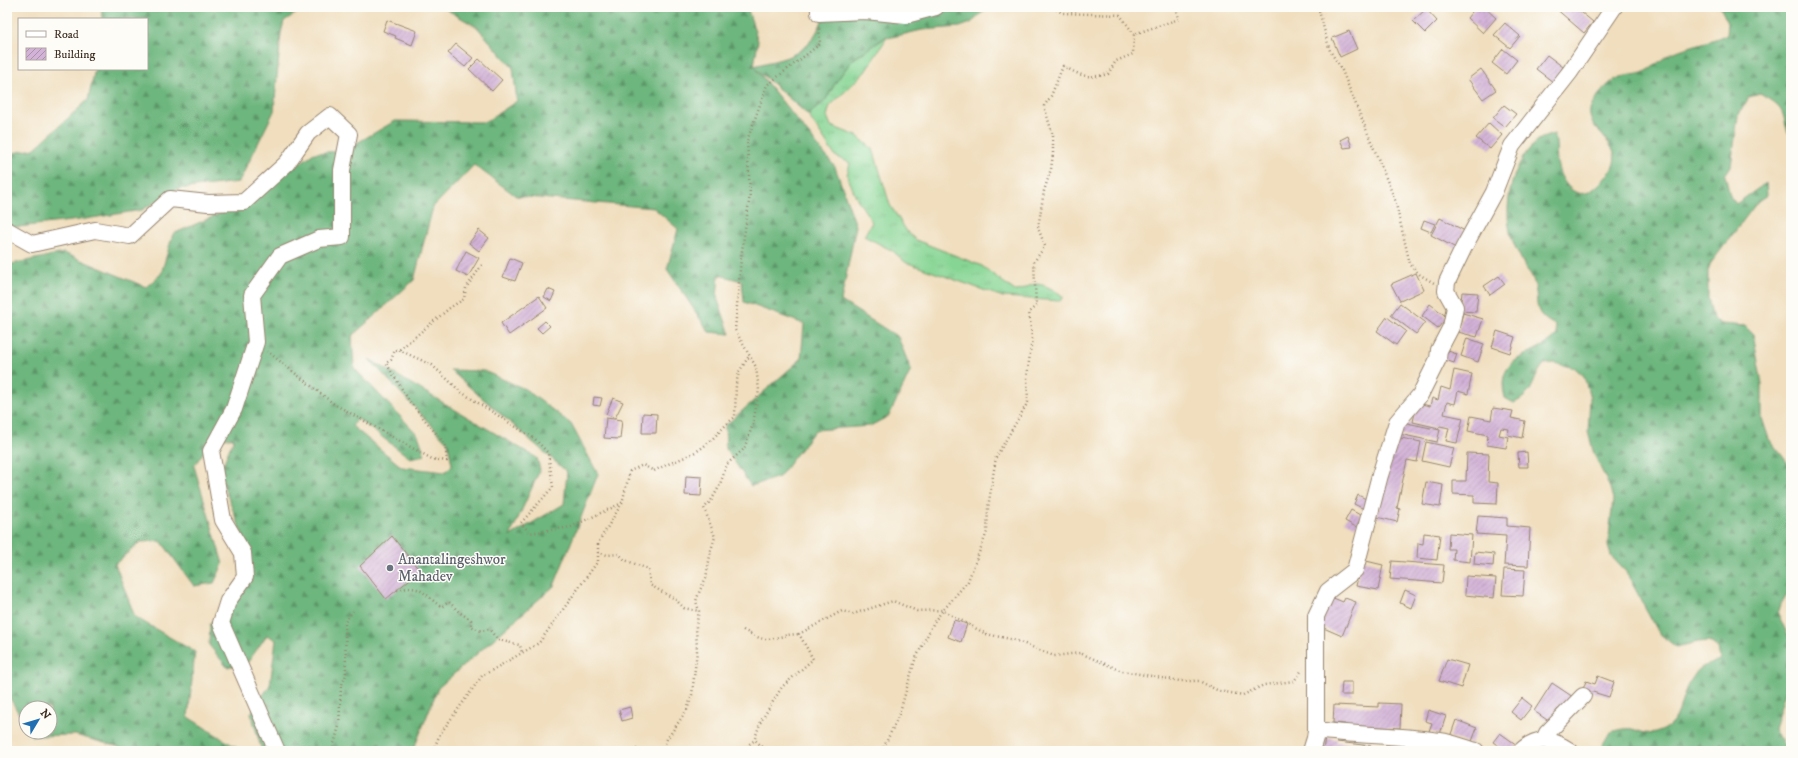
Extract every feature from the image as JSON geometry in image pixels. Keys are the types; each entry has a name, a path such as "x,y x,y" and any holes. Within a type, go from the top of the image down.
{"street":[{"path":"819,10 865,11 906,15 936,7"},
{"path":"1311,751 1316,730 1316,616 1328,592 1355,570 1380,475 1397,422 1420,395 1438,359 1439,350 1451,327 1454,307 1446,291 1447,282 1494,192 1512,146 1570,72 1614,7"},
{"path":"7,230 32,244 95,230 130,236 170,199 208,203 244,202 287,163 308,133 330,116 349,134 342,170 342,237 319,239 280,256 252,295 256,342 234,408 211,451 222,520 243,553 245,577 228,601 221,623 277,751"},
{"path":"1544,739 1547,733 1583,696"},
{"path":"1316,730 1420,739 1448,743 1476,751"},
{"path":"1521,751 1538,740 1544,739 1570,751"}],"path":[{"path":"882,751 899,714 915,660 935,620 968,581 976,563 987,532 988,508 996,458 1028,402 1027,377 1032,338 1029,312 1036,306 1034,262 1046,246 1038,228 1044,191 1051,169 1053,154 1053,136 1044,106 1051,96 1063,66 1082,76 1097,77 1108,74 1116,61 1133,54 1134,34 1120,16 1062,13 1053,7"},
{"path":"1134,34 1179,19 1176,7"},
{"path":"1318,7 1330,51 1341,68 1395,200 1410,264 1420,275 1446,291"},
{"path":"662,751 674,727 687,710 692,695 697,651 696,626 699,611 696,601 706,578 715,537 704,508 711,501 719,486 727,464 744,449 753,424 759,390 756,368 735,330 741,258 750,194 747,141 767,85 820,44 819,10"},
{"path":"256,342 334,404 432,459 447,461 445,444 410,402 386,363 391,360 395,350 398,350 450,307 464,299 466,288 482,265"},
{"path":"398,350 432,365 461,392 535,439 548,453 553,486 521,523 530,533 571,527 622,504"},
{"path":"433,751 440,734 482,676 538,643 598,561 598,543 622,504 630,471 643,465 654,471 668,462 681,459 714,439 721,428 735,417 736,384 739,372 749,356"},
{"path":"598,552 607,555 619,554 625,560 648,568 650,585 675,599 684,608 699,611"},
{"path":"397,590 410,587 419,589 441,607 449,602 459,612 471,620 471,626 481,631 490,629 498,640 520,645 522,653"},
{"path":"743,630 760,640 774,639 786,635 792,636 799,634 842,611 853,614 893,601 917,611 942,610 986,634 1015,640 1054,656 1080,653 1122,671 1180,681 1199,681 1219,691 1243,695 1264,685 1294,682 1305,665"},
{"path":"332,751 339,726 341,687 346,675 345,622 353,611"},
{"path":"755,738 761,721 782,687 813,659 799,634"},
{"path":"746,751 748,745 755,740 767,751"},
{"path":"636,749 644,751"}],"green space":[{"path":"101,7 306,7 284,21 281,33 274,111 239,182 177,189 142,210 79,220 18,227 7,225 7,154 34,149 88,100 95,70 148,70 148,18 102,18"},
{"path":"442,7 747,7 758,41 754,66 786,57 796,53 807,45 819,27 825,14 826,7 988,7 971,23 960,27 922,30 888,38 887,36 852,60 836,82 825,101 808,115 756,69 835,167 856,226 841,301 898,337 911,370 889,416 870,426 815,430 779,477 751,486 726,449 725,426 801,359 804,324 744,302 742,281 719,275 717,298 730,334 709,332 667,269 678,229 654,208 516,196 474,165 433,207 414,280 352,336 354,368 418,435 425,455 410,458 358,419 352,426 402,467 445,472 452,465 448,443 369,359 537,458 540,470 510,536 564,504 567,472 450,370 484,371 525,389 571,424 598,474 554,586 438,688 413,751 262,751 251,713 270,685 276,640 267,635 248,662 227,667 209,645 210,624 246,584 243,536 219,474 234,438 213,438 194,466 223,564 214,583 194,586 161,541 140,542 115,564 135,617 195,652 188,717 242,751 124,751 119,747 75,735 58,735 58,700 18,700 18,712 7,693 7,265 64,253 146,287 161,274 173,234 242,204 314,153 343,151 395,121 485,122 517,101 513,68 477,27"},
{"path":"1720,7 1791,7 1791,137 1782,112 1778,106 1760,94 1749,97 1738,116 1731,166 1725,175 1730,196 1736,204 1766,183 1767,195 1758,201 1708,267 1708,298 1713,319 1722,324 1745,326 1753,334 1762,384 1762,418 1769,439 1791,467 1791,587 1781,604 1778,614 1791,642 1791,674 1774,729 1787,751 1599,751 1610,732 1621,729 1632,729 1646,733 1655,733 1671,724 1676,718 1687,687 1697,672 1703,667 1720,659 1718,648 1709,641 1676,647 1659,633 1626,572 1611,556 1608,546 1613,499 1610,488 1594,454 1588,432 1590,398 1584,376 1575,368 1554,363 1544,364 1526,395 1514,403 1505,398 1503,384 1505,373 1510,365 1547,343 1557,335 1555,325 1542,316 1539,311 1532,278 1525,267 1512,239 1508,214 1511,188 1520,163 1527,152 1539,140 1554,134 1558,167 1565,182 1573,191 1578,193 1589,192 1594,189 1605,178 1613,166 1614,155 1610,146 1592,121 1590,111 1594,101 1613,81 1624,76 1642,73 1672,53 1727,34 1728,23"},
{"path":"888,36 865,72 830,106 827,116 831,126 857,136 873,149 890,205 908,233 916,240 982,266 1015,291 1022,290 1035,284 1044,285 1064,297 1060,301 1003,297 905,262 893,251 864,236 872,222 856,197 847,175 850,163 835,156 808,115 825,101 836,82 852,60"}],"building":[{"path":"1294,7 1311,7 1311,10 1295,12"},
{"path":"1476,7 1484,7 1496,18 1483,33 1467,18"},
{"path":"1554,7 1575,7 1593,22 1584,33"},
{"path":"1426,9 1437,21 1425,33 1413,21"},
{"path":"387,20 417,31 412,45 383,31"},
{"path":"1505,23 1520,36 1510,48 1494,35"},
{"path":"1349,31 1357,49 1340,57 1332,38"},
{"path":"456,44 473,58 465,67 448,53"},
{"path":"1503,49 1517,60 1506,74 1492,63"},
{"path":"1547,55 1563,67 1553,82 1536,69"},
{"path":"479,59 502,80 492,91 469,69"},
{"path":"1481,69 1496,90 1483,99 1468,79"},
{"path":"1504,105 1516,114 1505,127 1493,118"},
{"path":"1489,123 1502,135 1490,149 1476,138"},
{"path":"1348,136 1352,147 1344,148 1340,140"},
{"path":"1440,218 1465,231 1456,248 1431,235"},
{"path":"1424,220 1435,224 1431,232 1421,228"},
{"path":"479,230 489,238 479,251 469,243"},
{"path":"466,251 479,258 468,277 456,271"},
{"path":"510,258 522,263 515,281 503,277"},
{"path":"1416,273 1424,290 1400,301 1391,284"},
{"path":"1499,276 1505,284 1490,295 1484,286"},
{"path":"548,289 555,292 551,301 544,297"},
{"path":"1462,292 1478,293 1476,312 1460,311"},
{"path":"539,296 547,308 509,335 501,323"},
{"path":"1400,303 1425,322 1416,334 1391,315"},
{"path":"1430,304 1447,317 1438,328 1422,316"},
{"path":"1463,313 1483,319 1477,337 1458,332"},
{"path":"1387,317 1406,331 1396,345 1377,331"},
{"path":"545,321 550,326 542,333 537,328"},
{"path":"1497,331 1515,337 1510,353 1492,347"},
{"path":"1467,338 1484,344 1478,362 1461,356"},
{"path":"1445,350 1457,354 1454,363 1442,359"},
{"path":"1454,370 1472,374 1468,394 1458,391 1455,404 1447,402 1444,414 1463,418 1457,443 1446,441 1449,428 1440,426 1439,428 1413,422 1417,403 1430,406 1432,398 1438,400 1441,387 1450,390"},
{"path":"594,397 602,398 600,406 593,405"},
{"path":"613,398 623,402 615,418 606,414"},
{"path":"1493,408 1513,411 1511,418 1525,421 1522,438 1508,435 1509,429 1501,428 1499,435 1508,437 1506,448 1487,445 1488,435 1468,431 1471,416 1491,420"},
{"path":"643,413 657,414 656,433 642,433"},
{"path":"606,418 622,420 620,439 604,438"},
{"path":"1402,422 1440,430 1437,442 1399,434"},
{"path":"1396,437 1421,442 1417,462 1407,460 1397,508 1400,509 1397,522 1377,517"},
{"path":"1426,442 1454,448 1449,467 1422,461"},
{"path":"1527,452 1528,467 1519,467 1518,453"},
{"path":"1467,453 1489,454 1488,482 1498,483 1497,504 1474,503 1474,495 1453,494 1453,481 1466,481"},
{"path":"686,476 702,477 701,496 685,495"},
{"path":"1426,482 1443,485 1440,507 1422,504"},
{"path":"1358,495 1368,500 1364,509 1354,504"},
{"path":"1351,510 1362,516 1356,527 1345,521"},
{"path":"1478,516 1507,518 1507,526 1530,528 1528,566 1504,565 1506,536 1476,534"},
{"path":"1424,533 1440,535 1437,560 1417,558 1418,543 1423,544"},
{"path":"1449,533 1472,535 1470,562 1453,560 1454,549 1448,549"},
{"name":"Anantalingeshwor Mahadev","path":"392,536 420,571 386,599 360,566"},
{"path":"1475,552 1494,554 1493,566 1474,564"},
{"path":"1362,560 1383,565 1378,590 1356,586"},
{"path":"1392,561 1444,565 1442,583 1390,579"},
{"path":"1504,569 1525,570 1523,596 1502,595"},
{"path":"1466,576 1496,578 1494,598 1465,595"},
{"path":"1405,590 1416,595 1411,608 1400,603"},
{"path":"1331,597 1343,602 1345,598 1356,602 1342,636 1319,626"},
{"path":"954,620 967,624 961,642 948,637"},
{"path":"1447,659 1468,665 1461,688 1439,681"},
{"path":"1598,676 1614,682 1609,697 1583,689 1586,681 1595,684"},
{"path":"1342,682 1352,682 1352,695 1341,695"},
{"path":"1552,683 1573,697 1563,712 1558,709 1550,722 1534,711"},
{"path":"1522,698 1532,706 1521,720 1511,712"},
{"path":"1379,703 1401,704 1400,728 1358,726 1358,730 1345,729 1345,724 1333,723 1334,705 1379,707"},
{"path":"630,707 632,718 622,721 619,710"},
{"path":"1428,710 1446,716 1440,734 1429,731 1432,723 1425,721"},
{"path":"1456,720 1477,728 1471,744 1450,737"},
{"path":"1500,733 1517,745 1512,751 1506,751 1493,742"},
{"path":"1325,737 1337,739 1337,742 1371,746 1371,751 1323,751"}],"place":[{"name":"Anantalingeshwor Mahadev","path":"390,568"}]}
